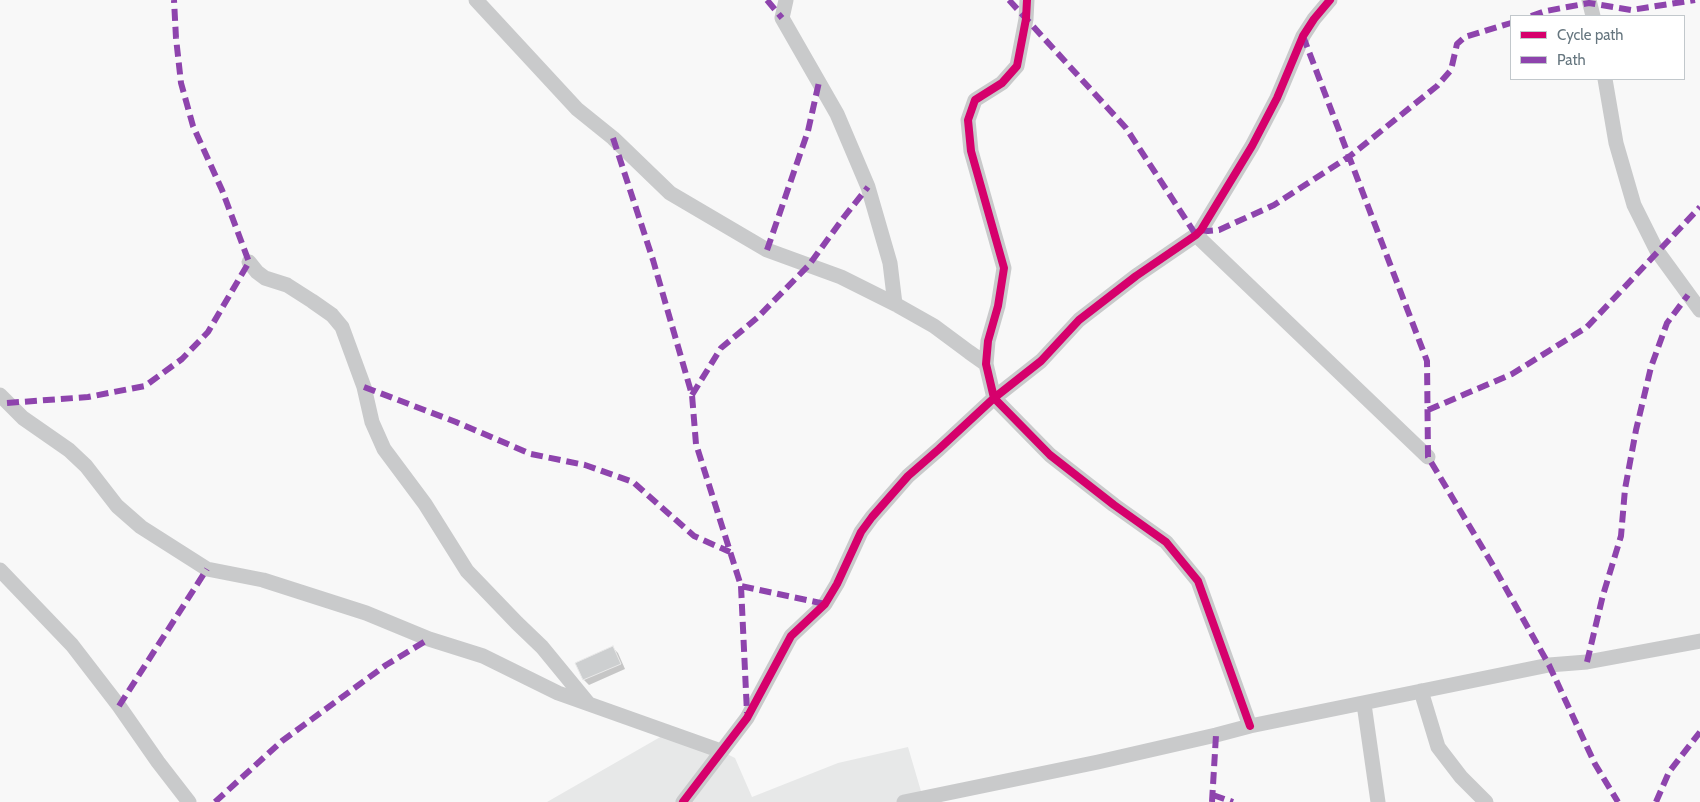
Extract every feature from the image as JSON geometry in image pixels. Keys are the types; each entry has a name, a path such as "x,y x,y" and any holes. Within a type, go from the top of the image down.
{"street":[{"path":"476,0 577,109 613,138 670,193 767,250 841,277 895,304 934,326 986,364"},
{"path":"786,0 782,18 837,114 868,187 890,263 895,304"},
{"path":"1026,0 1026,19 1017,66 1002,84 975,100 968,120 971,151 1004,268 998,306 988,341 986,364 994,398 1050,455 1114,505 1166,542 1198,581 1250,726"},
{"path":"683,802 748,718 791,636 824,604 836,584 861,532 908,476 994,398 1041,361 1079,320 1136,276 1196,235 1257,138 1278,98 1303,36 1330,0"},
{"path":"1588,0 1593,15"},
{"path":"1605,80 1616,143 1634,205 1657,251 1700,310"},
{"path":"1196,235 1428,457"},
{"path":"249,262 265,278 287,285 312,301 332,315 342,327 364,387 372,422 384,449 424,504 468,572 542,647 588,703"},
{"path":"0,395 22,418 75,455 117,506 141,527 207,569 263,580 366,613 429,639 483,656 558,693 721,751"},
{"path":"0,570 72,645 189,802"},
{"path":"904,802 1107,760 1250,726 1420,691 1549,665 1587,662 1700,641"},
{"path":"1420,691 1438,747 1461,777 1486,802"},
{"path":"1364,704 1378,802"}],"shaded area":[{"path":"669,732 735,758 752,797 838,763 908,747 923,798 904,802 547,802"}],"building":[{"path":"613,646 621,664 583,680 575,663"}],"marked path":[{"path":"7,403 88,397 145,386 182,359 208,332 249,262 222,190 193,126 181,83 174,0"},
{"path":"767,0 782,18"},
{"path":"1009,0 1126,128 1196,235"},
{"path":"1534,15 1589,3 1631,10 1695,0"},
{"path":"1201,230 1219,230 1274,205 1350,156 1437,86 1451,70 1457,44 1465,37 1510,23"},
{"path":"1303,36 1427,361 1428,457 1491,562 1549,665 1595,764 1618,802"},
{"path":"767,250 808,131 819,82"},
{"path":"613,138 653,260 692,395 696,444 741,586 825,604"},
{"path":"692,395 721,348 757,318 809,265 868,187"},
{"path":"1428,410 1512,374 1587,327 1700,207"},
{"path":"1587,662 1603,595 1621,536 1625,489 1636,430 1651,367 1667,323 1688,295"},
{"path":"364,387 456,422 531,454 585,465 633,482 694,536 730,552"},
{"path":"119,706 207,569"},
{"path":"741,586 747,713"},
{"path":"215,802 282,741 386,665 429,639"},
{"path":"1656,802 1669,772 1700,732"},
{"path":"1212,802 1216,735"},
{"path":"1213,795 1233,802"}],"cycle path":[{"path":"1027,0 1026,19 1017,66 1002,83 975,100 968,120 971,151 1004,268 998,306 988,341 986,364 994,398 1050,455 1114,505 1166,542 1198,581 1250,726"},
{"path":"683,802 747,718 791,636 825,604 837,584 861,532 908,476 994,398 1041,361 1079,320 1136,276 1201,230 1252,146 1277,98 1303,36 1330,0"}]}
